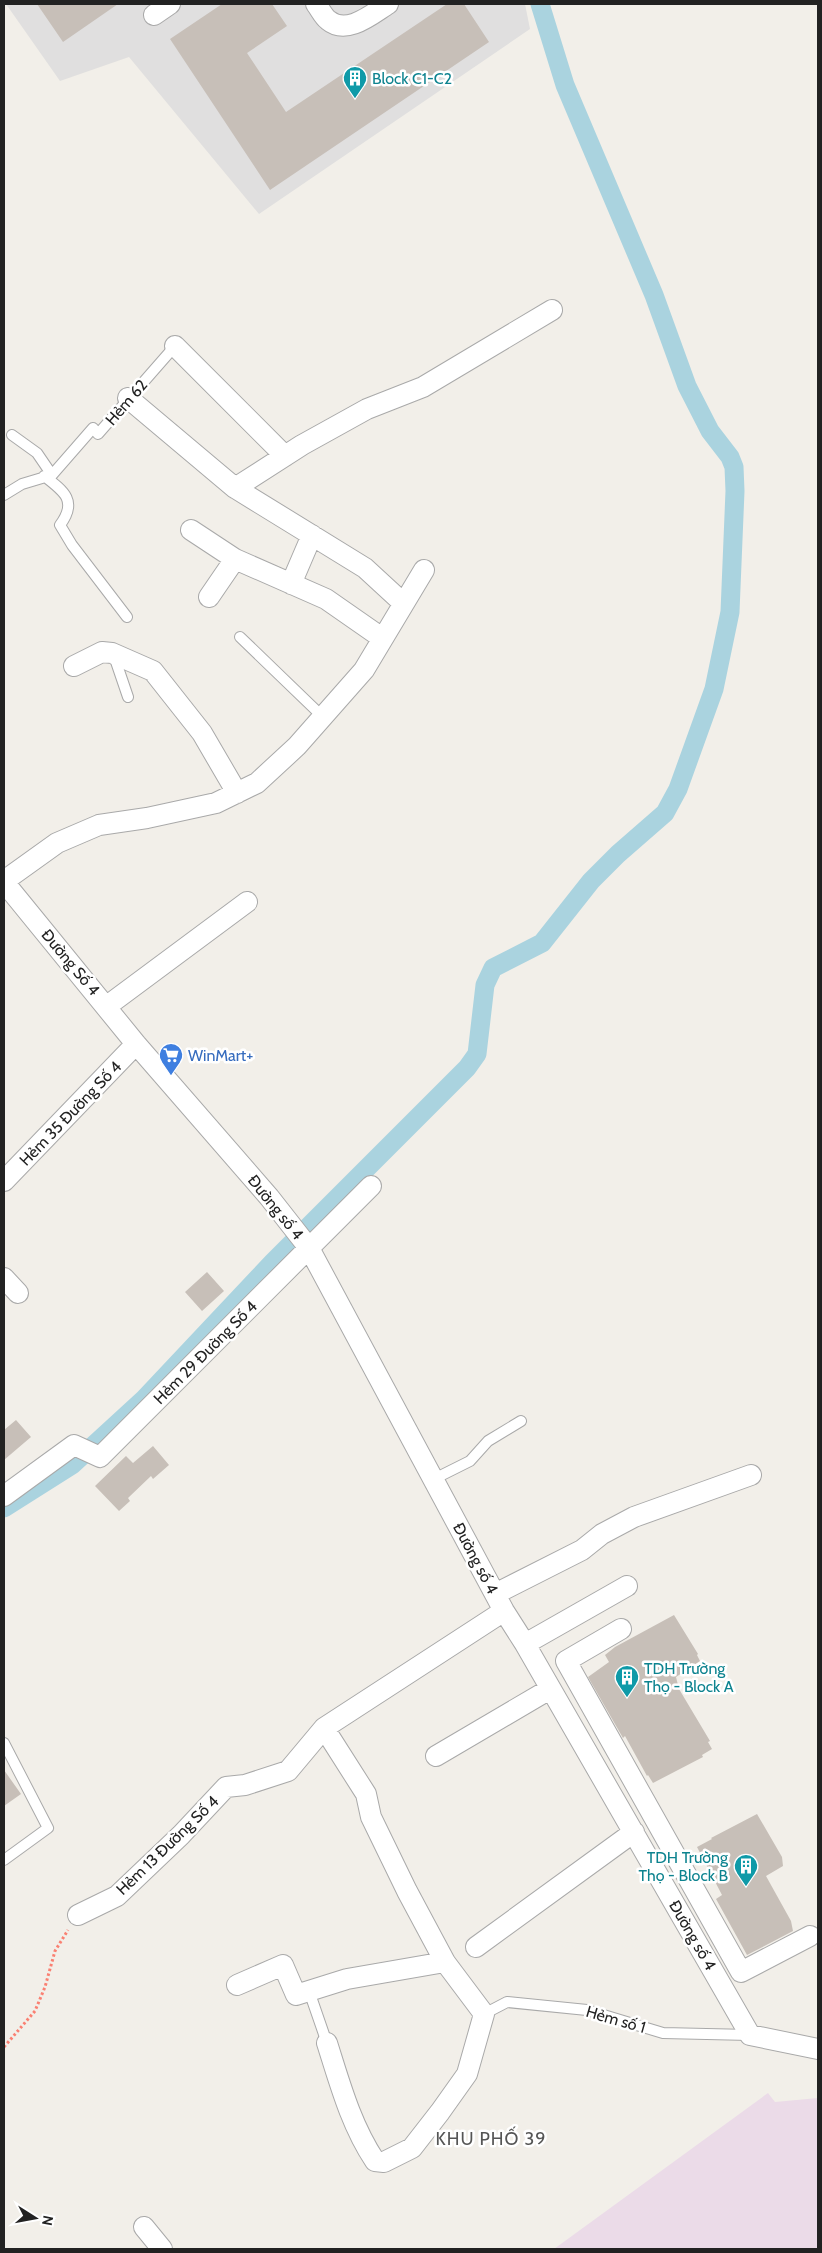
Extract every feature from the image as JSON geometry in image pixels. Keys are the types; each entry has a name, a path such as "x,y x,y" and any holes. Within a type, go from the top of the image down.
{"street":[{"path":"316,4 328,20 338,24 351,25 362,22 388,4"},
{"path":"235,488 285,456 367,410 423,387 552,310"},
{"path":"175,346 285,456"},
{"path":"128,398 235,488 365,568 403,603"},
{"path":"190,530 235,559 326,599 382,638"},
{"path":"291,584 312,535"},
{"path":"209,597 235,559"},
{"path":"4,881 58,843 99,825 147,818 216,803 257,783 324,718 364,670 424,570"},
{"path":"74,666 102,652 112,652 153,671 202,733 237,793"},
{"name":"Đường Số 4","path":"4,881 136,1044"},
{"path":"107,1006 247,902"},
{"name":"Hẻm 35 Đường Số 4","path":"4,1181 136,1044"},
{"name":"Đường số 4","path":"136,1044 288,1220 309,1248 434,1478 499,1603 526,1644 550,1689 750,2035"},
{"name":"Hẻm 29 Đường Số 4","path":"4,1496 74,1445 100,1457 371,1186"},
{"path":"4,1278 18,1293"},
{"name":"Hẻm 13 Đường Số 4","path":"78,1915 117,1896 181,1835 226,1787 245,1785 288,1771 324,1728 499,1603 582,1550 602,1534 634,1517 751,1475"},
{"path":"526,1644 627,1586"},
{"path":"620,1629 566,1661 741,1972 810,1936"},
{"path":"436,1756 550,1689"},
{"path":"324,1728 366,1794 379,1834 445,1962 484,2014 467,2074 412,2148 384,2162 375,2161 363,2140 343,2097 327,2043"},
{"path":"476,1948 634,1832"},
{"path":"692,1933 710,1919"},
{"path":"237,1985 283,1964 296,1995 347,1979 445,1962"},
{"path":"750,2035 818,2049"},
{"path":"144,2227 162,2249"}],"lane":[{"name":"Hẻm 62","path":"4,495 48,476 93,428 98,434 175,346"},
{"path":"12,434 37,453 48,476 63,490 67,498 68,512 60,525 127,617"},
{"path":"240,637 324,718"},
{"path":"112,652 128,697"},
{"path":"434,1478 470,1461 488,1441 521,1420"},
{"path":"4,1744 48,1828 4,1860"},
{"path":"309,1991 327,2043"},
{"name":"Hẻm số 1","path":"484,2014 507,2002 587,2010 663,2033 750,2035"}],"path":[{"path":"4,2046 35,2011 45,1987 55,1951 78,1915"}],"shaded area":[{"path":"6,4 525,4 530,29 259,214 129,57 60,81"},
{"path":"768,2093 775,2102 818,2098 818,2249 554,2249"}],"building":[{"path":"37,4 118,4 63,42"},
{"name":"Block C1-C2","path":"222,4 272,4 287,26 247,53 286,112 447,4 464,4 489,42 270,190 170,39"},
{"path":"207,1272 224,1291 202,1311 185,1292"},
{"path":"16,1420 31,1437 4,1460 4,1430"},
{"path":"153,1446 169,1465 153,1479 151,1476 128,1498 130,1501 119,1511 95,1486 126,1456 133,1463"},
{"name":"TDH Trường Thọ - Block A","path":"674,1615 698,1654 700,1661 676,1677 679,1689 710,1741 708,1742 712,1749 702,1755 703,1757 653,1783 647,1776 625,1736 623,1738 588,1677 609,1662 605,1655 615,1647"},
{"path":"4,1770 21,1794 4,1806"},
{"name":"TDH Trường Thọ - Block B","path":"757,1814 782,1857 783,1866 766,1876 791,1921 793,1931 747,1955 716,1899 722,1895 697,1847"}],"waterway":[{"path":"4,1508 72,1465 144,1399 272,1263 467,1068 477,1054 485,985 493,968 542,943 591,881 618,854 665,813 678,789 714,689 730,612 735,491 734,467 730,457 710,431 687,386 654,295 565,85 540,4"}],"place":[{"name":"Block C1-C2","path":"355,99"},
{"name":"WinMart+","path":"171,1076"},
{"name":"TDH Trường Thọ - Block A","path":"627,1698"},
{"name":"TDH Trường Thọ - Block B","path":"746,1887"}],"district":[{"name":"KHU PHỐ 39","path":"491,2139"}]}
